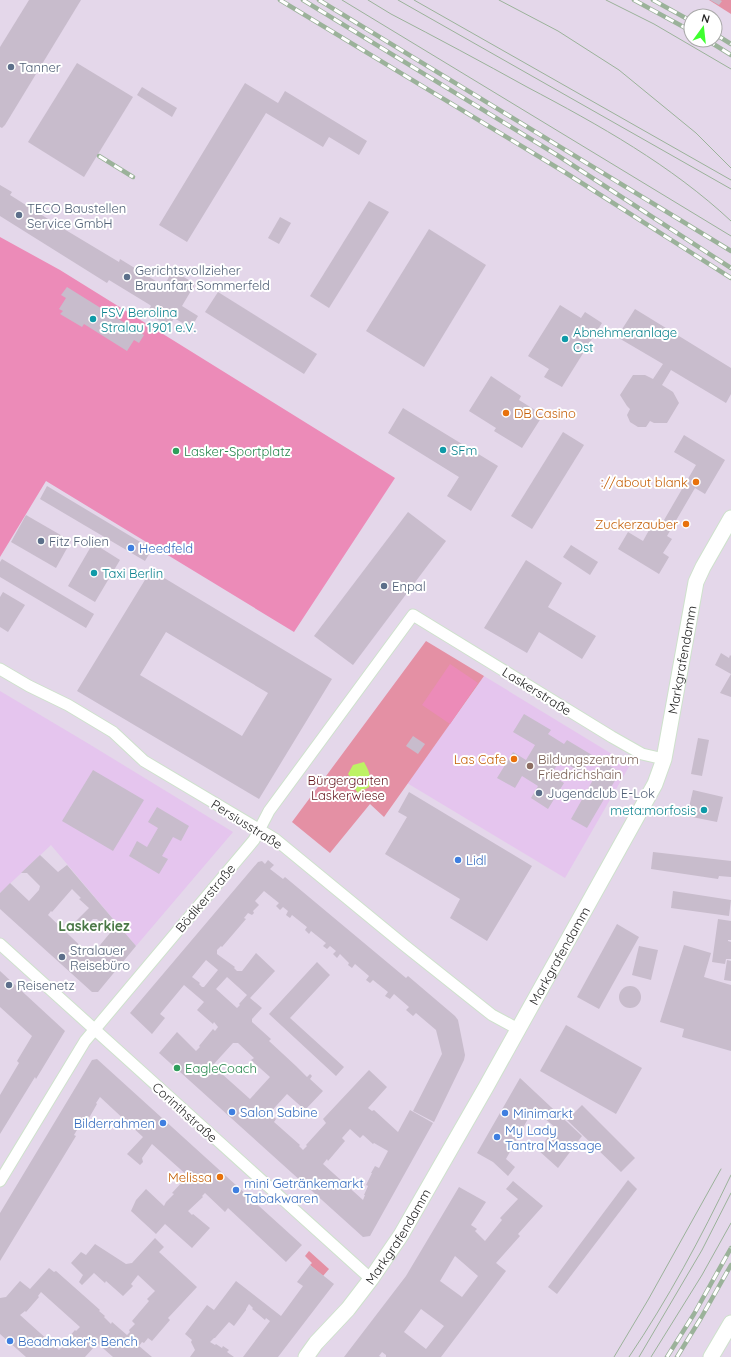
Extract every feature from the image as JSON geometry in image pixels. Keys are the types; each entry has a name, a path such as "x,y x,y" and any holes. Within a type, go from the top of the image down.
{"main road":[{"name":"Markgrafendamm","path":"306,1357 316,1343 348,1309 371,1280 409,1222 655,784 664,760 696,582 731,518"},
{"path":"711,1357 731,1323"}],"street":[{"name":"Laskerstraße","path":"413,615 612,737 642,754 664,760"},
{"name":"Bödikerstraße","path":"0,1181 85,1041 254,840 269,811 413,615"},
{"name":"Persiusstraße","path":"0,669 29,686 68,705 112,732 144,761 275,839 492,1015 518,1028"},
{"name":"Corinthstraße","path":"0,944 371,1280"}],"shaded area":[{"name":"Lasker-Sportplatz","path":"0,237 60,270 395,478 294,632 46,481 0,557"},
{"path":"450,664 478,683 450,724 422,705"},
{"path":"484,676 630,765 565,878 407,783"},
{"path":"0,691 233,832 136,946 51,845 0,893"},
{"path":"364,762 370,774 370,783 369,787 358,793 351,784 351,778 348,774 353,765"}],"green space":[{"path":"709,0 731,0 731,14"},
{"name":"Bürgergarten Laskerwiese","path":"426,641 484,676 384,817 370,804 330,853 292,822"},
{"path":"309,1251 329,1269 323,1276 310,1265 312,1263 305,1256"}],"building":[{"path":"29,0 81,0 2,128 0,127 0,47"},
{"path":"710,0 720,0 722,1 719,5"},
{"path":"77,63 133,97 84,177 28,142"},
{"path":"245,83 278,103 285,91 367,141 359,155 329,137 323,147 266,113 187,242 159,225"},
{"path":"142,87 177,108 172,117 137,95"},
{"path":"0,185 12,192 10,195 64,229 119,262 120,259 164,286 173,270 195,284 182,306 198,316 191,328 174,318 169,327 147,313 151,306 150,305 109,280 107,283 0,216"},
{"path":"369,201 389,212 329,308 310,296"},
{"path":"280,217 291,223 279,244 268,238"},
{"path":"429,229 486,265 424,367 366,331"},
{"name":"FSV Berolina Stralau 1901 e.V.","path":"67,287 144,335 139,343 134,340 127,351 84,324 82,327 60,314 63,311 59,309 66,298 61,295"},
{"path":"218,292 317,354 304,374 205,312"},
{"name":"Abnehmeranlage Ost","path":"560,305 581,318 585,312 602,323 562,387 544,377 549,369 528,356"},
{"path":"635,309 731,368 731,394 726,403 671,370 662,385 673,392 679,403 667,423 654,423 650,421 646,427 638,427 630,422 627,415 630,409 620,395 633,375 645,375 653,379 663,364 617,337"},
{"name":"DB Casino","path":"491,376 521,396 519,400 543,415 522,448 494,431 496,428 469,411"},
{"name":"SFm","path":"403,408 498,466 471,511 447,496 459,477 388,433"},
{"path":"563,432 584,445 532,529 511,516"},
{"path":"684,435 725,460 705,494 695,488 667,536 672,539 663,553 669,557 659,574 618,549 628,532 643,541 653,523 660,527 696,465 674,452"},
{"path":"47,486 152,549 145,561 40,499"},
{"path":"408,512 446,541 353,665 314,636"},
{"path":"26,515 71,541 56,568 11,542"},
{"name":"Taxi Berlin","path":"93,543 120,560 95,602 68,586"},
{"path":"571,545 598,562 590,575 563,557"},
{"path":"2,559 94,614 86,628 0,577 0,562"},
{"path":"526,560 562,583 548,607 596,636 582,659 539,632 527,653 484,628"},
{"path":"151,570 332,679 259,799 77,691","holes":["166,632 268,693 242,736 140,675"]},
{"path":"3,592 25,605 8,632 0,627 0,597"},
{"path":"721,653 729,658 730,655 731,656 731,674 715,665"},
{"path":"731,674 731,697 720,693"},
{"name":"Bildungszentrum Friedrichshain","path":"524,714 551,730 548,734 564,744 567,740 592,755 582,773 560,760 551,775 564,783 548,809 531,798 538,786 522,776 515,788 497,778 513,752 526,760 535,745 513,732"},
{"path":"413,736 425,744 418,754 406,746"},
{"path":"698,738 709,740 702,776 691,774"},
{"path":"603,762 620,772 587,828 571,819"},
{"path":"93,770 144,800 113,851 62,821"},
{"name":"meta:morfosis","path":"693,790 723,797 717,822 687,816"},
{"name":"Lidl","path":"409,792 532,866 487,941 450,918 460,899 385,854 407,817 398,812"},
{"path":"157,807 189,826 181,841 173,837 162,856 168,859 159,874 129,856 137,841 147,847 158,828 148,822"},
{"path":"653,852 731,861 731,877 719,876 718,879 651,869"},
{"path":"40,855 58,872 67,865 136,946 98,992 92,992 0,909 0,893 10,883 29,901 39,890 40,886 27,873 21,873","holes":["72,889 81,898 79,899 89,908 75,922 82,928 93,919 97,919 110,933 91,956 48,915"]},
{"path":"268,860 274,865 270,869 283,879 285,877 406,978 408,976 458,1020 465,1055 464,1060 434,1122 413,1111 442,1054 436,1030 416,1013 413,1016 406,1010 409,1007 394,994 390,999 385,996 388,992 373,980 370,983 366,980 369,976 355,964 352,968 340,954 337,958 333,954 336,951 330,946 327,949 323,946 326,943 311,931 309,934 305,930 307,927 292,915 290,918 286,915 288,911 283,907 280,910 276,906 279,903 264,891 255,901 259,905 253,911 254,913 252,915 248,913 244,918 246,919 222,947 221,946 217,950 217,954 235,967 234,968 237,971 242,971 256,953 275,971 250,998 262,1008 252,1019 252,1022 271,1039 269,1041 307,1077 310,1074 312,1076 310,1079 323,1091 305,1110 287,1094 267,1116 272,1119 274,1117 276,1119 274,1122 300,1145 299,1146 303,1150 326,1123 323,1119 369,1070 387,1087 368,1108 372,1111 374,1110 398,1132 410,1110 433,1123 370,1236 363,1237 159,1053 177,1032 196,1051 213,1029 215,1031 218,1027 214,1022 213,1024 197,1010 204,1002 184,985 160,1014 165,1018 152,1034 130,1013 258,862 262,861 265,864","holes":["206,960 218,970 204,987 202,987 199,984 200,983 192,977","227,977 247,995 237,1008 216,989","233,1043 238,1043 254,1058 251,1060 270,1077 250,1099 213,1065","350,1129 360,1138 363,1135 373,1144 374,1143 388,1151 379,1168 375,1166 371,1173 366,1185 368,1186 363,1200 323,1164 327,1159 328,1161 345,1141 342,1138"]},
{"path":"673,891 731,900 729,916 671,908"},
{"path":"718,919 731,921 731,940 728,941 731,942 731,959 726,959 725,964 712,962"},
{"path":"617,924 639,937 599,1009 577,997"},
{"path":"684,945 711,953 704,977 731,985 731,1051 682,1037 684,1029 660,1022"},
{"path":"639,946 658,950 651,980 632,975"},
{"path":"727,960 731,961 731,981 724,980"},
{"path":"317,962 330,975 290,1018 344,1067 336,1076 269,1014"},
{"path":"0,971 65,1031 0,1134 0,1095 19,1063 17,1061 32,1036 0,1007"},
{"path":"630,986 638,989 641,997 638,1005 630,1008 622,1005 619,997 622,989"},
{"path":"566,1025 642,1068 616,1114 540,1071"},
{"path":"97,1059 302,1245 286,1262 228,1208 225,1212 205,1193 202,1196 203,1197 188,1211 210,1228 192,1248 165,1224 156,1234 131,1211 136,1200 146,1189 164,1206 174,1194 172,1193 189,1177 152,1144 142,1158 143,1162 140,1165 127,1154 143,1137 100,1097 85,1125 81,1123 74,1135 76,1136 0,1261 0,1213 92,1060"},
{"path":"520,1078 582,1136 558,1168 538,1150 552,1132 554,1133 557,1129 544,1118 545,1117 535,1106 506,1159 515,1167 508,1176 493,1162 477,1153"},
{"path":"582,1105 635,1158 621,1172 567,1120"},
{"path":"628,1180 637,1189 557,1294 548,1287"},
{"path":"513,1181 543,1206 518,1234 520,1236 496,1263 506,1271 441,1357 386,1357 386,1355 382,1352 379,1356 381,1357 344,1357 406,1276 459,1187 486,1202 471,1225 477,1229 475,1231 485,1241 502,1220 500,1218 518,1199 506,1189","holes":["455,1256 478,1276 462,1297 440,1281","421,1309 444,1326 426,1349 404,1332"]},
{"path":"155,1238 164,1247 159,1252 197,1287 168,1318 170,1320 152,1341 148,1338 139,1346 152,1357 113,1357 96,1342 93,1346 94,1347 85,1357 26,1357 0,1334 0,1298 6,1297 20,1281 30,1289 49,1268 54,1272 56,1271 100,1310 99,1311 111,1324 112,1322 127,1335 130,1332 129,1330 135,1324 132,1321 149,1301 147,1299 155,1291 138,1275 131,1284 133,1286 123,1296 94,1273 82,1285 79,1282 83,1275 71,1263 81,1252 86,1255 95,1244 126,1264 132,1263","holes":["41,1292 80,1327 76,1331 75,1330 59,1350 20,1315 25,1311 26,1312 39,1297 38,1296"]},
{"path":"310,1265 334,1284 278,1357 243,1357 270,1321 266,1318 265,1320 252,1309 253,1308 249,1304 234,1326 229,1322 210,1342 222,1348 223,1346 229,1350 227,1352 234,1357 190,1357 195,1350 191,1342 192,1340 185,1334 207,1305 214,1310 236,1281 281,1316 303,1286 297,1282"}],"tram line":[{"path":"342,0 731,236"},
{"path":"368,0 391,14 581,116 634,147 684,182 731,221"},
{"path":"398,0 731,189"},
{"path":"414,0 731,180"},
{"path":"499,0 558,31 619,70 696,133 731,168"},
{"path":"606,0 654,24 731,69"},
{"path":"614,1357 648,1300 721,1169"},
{"path":"629,1357 683,1268 731,1175"},
{"path":"639,1357 702,1250 731,1193"},
{"path":"651,1357 702,1275 731,1223"}],"railway":[{"path":"280,0 566,173 731,278"},
{"path":"303,0 557,155 731,268"},
{"path":"319,0 731,251"},
{"path":"634,0 683,27"},
{"path":"653,0 683,17"},
{"path":"723,39 731,44"},
{"path":"720,48 731,55"},
{"path":"99,156 133,177"},
{"path":"667,1357 694,1314 731,1248"},
{"path":"677,1357 731,1265"}],"place":[{"name":"Tanner","path":"11,67"},
{"name":"TECO Baustellen Service GmbH","path":"19,215"},
{"name":"Gerichtsvollzieher Braunfart Sommerfeld","path":"127,277"},
{"name":"FSV Berolina Stralau 1901 e.V.","path":"93,319"},
{"name":"Abnehmeranlage Ost","path":"565,339"},
{"name":"DB Casino","path":"506,413"},
{"name":"SFm","path":"443,450"},
{"name":"Lasker-Sportplatz","path":"176,451"},
{"name":"://about blank","path":"696,482"},
{"name":"Zuckerzauber","path":"686,524"},
{"name":"Fitz Folien","path":"41,541"},
{"name":"Heedfeld","path":"131,548"},
{"name":"Taxi Berlin","path":"94,573"},
{"name":"Enpal","path":"384,586"},
{"name":"Las Cafe","path":"514,759"},
{"name":"Bildungszentrum Friedrichshain","path":"530,766"},
{"name":"Jugendclub E-Lok","path":"539,793"},
{"name":"meta:morfosis","path":"704,810"},
{"name":"Lidl","path":"458,860"},
{"name":"Stralauer Reisebüro","path":"62,957"},
{"name":"Reisenetz","path":"9,985"},
{"name":"EagleCoach","path":"177,1068"},
{"name":"Salon Sabine","path":"232,1112"},
{"name":"Minimarkt","path":"505,1113"},
{"name":"Bilderrahmen","path":"163,1123"},
{"name":"My Lady Tantra Massage","path":"497,1137"},
{"name":"Melissa","path":"220,1177"},
{"name":"mini Getränkemarkt Tabakwaren","path":"236,1190"},
{"name":"Beadmaker's Bench","path":"10,1341"}],"district":[{"name":"Laskerkiez","path":"94,926"}]}
